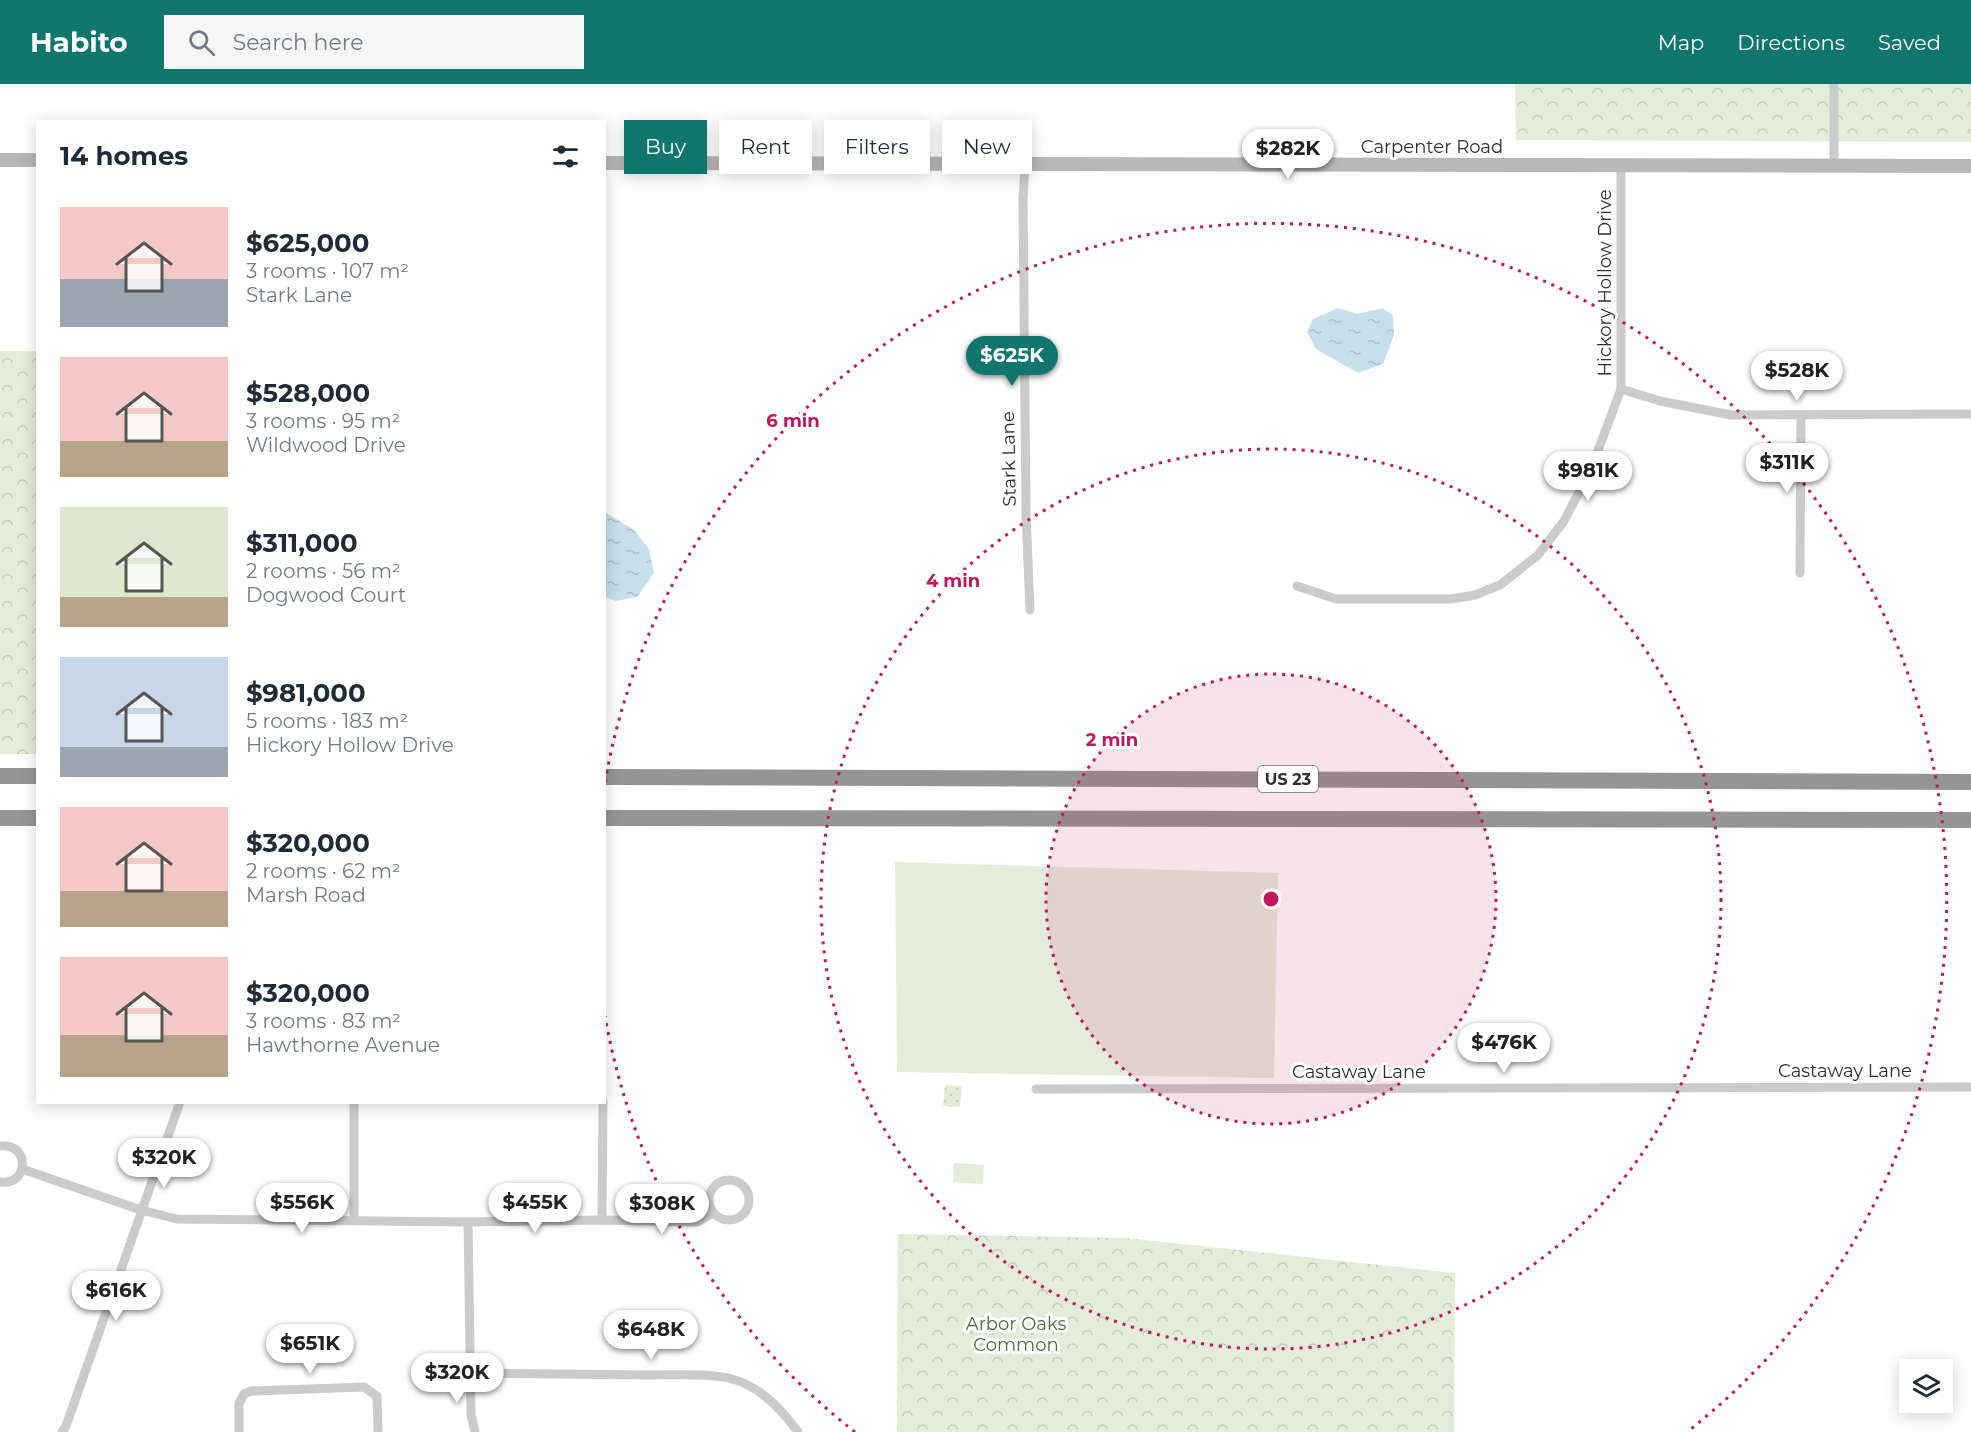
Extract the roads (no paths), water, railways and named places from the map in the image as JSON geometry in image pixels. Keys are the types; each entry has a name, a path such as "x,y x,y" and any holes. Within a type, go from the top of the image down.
{"highway":[{"path":"0,776 36,776"},
{"name":"US 23","path":"606,777 1971,782"},
{"path":"0,818 36,818"},
{"path":"606,819 1971,820"}],"main road":[{"path":"0,160 36,160"},
{"name":"Carpenter Road","path":"606,163 942,164"},
{"name":"Carpenter Road","path":"1032,164 1971,166"}],"street":[{"path":"1834,84 1834,166"},
{"name":"Hickory Hollow Drive","path":"1297,586 1336,599 1381,600 1475,596 1500,585 1538,555 1564,521 1591,469 1621,389 1621,166"},
{"name":"Stark Lane","path":"1025,174 1026,514 1030,610"},
{"path":"1621,389 1660,401 1731,415 1971,414"},
{"path":"1800,573 1801,416"},
{"name":"Castaway Lane","path":"1036,1089 1971,1087"},
{"path":"76,1432 64,1429 179,1104"},
{"path":"354,1104 354,1220"},
{"path":"602,1220 603,1104"},
{"path":"0,1146 8,1145 18,1151 23,1163 15,1179 10,1182 0,1182"},
{"path":"22,1169 141,1210 177,1219 203,1221 602,1220 698,1222 713,1213"},
{"path":"729,1180 736,1181 747,1190 749,1196 747,1209 738,1219 724,1220 713,1213 710,1208 710,1195 717,1184 729,1180"},
{"path":"468,1222 471,1415 475,1432"},
{"path":"472,1373 658,1375 733,1379 766,1397 787,1417 798,1432"},
{"path":"239,1432 239,1403 244,1394 251,1391 364,1387 376,1396 378,1432"}],"water":[{"path":"1338,308 1358,314 1382,308 1393,315 1394,335 1383,364 1358,373 1316,349 1307,332 1313,319"},
{"path":"606,513 634,530 649,549 654,573 637,597 616,601 606,597"}],"park label":[{"name":"Arbor Oaks Common","path":"1016,1334"}]}
